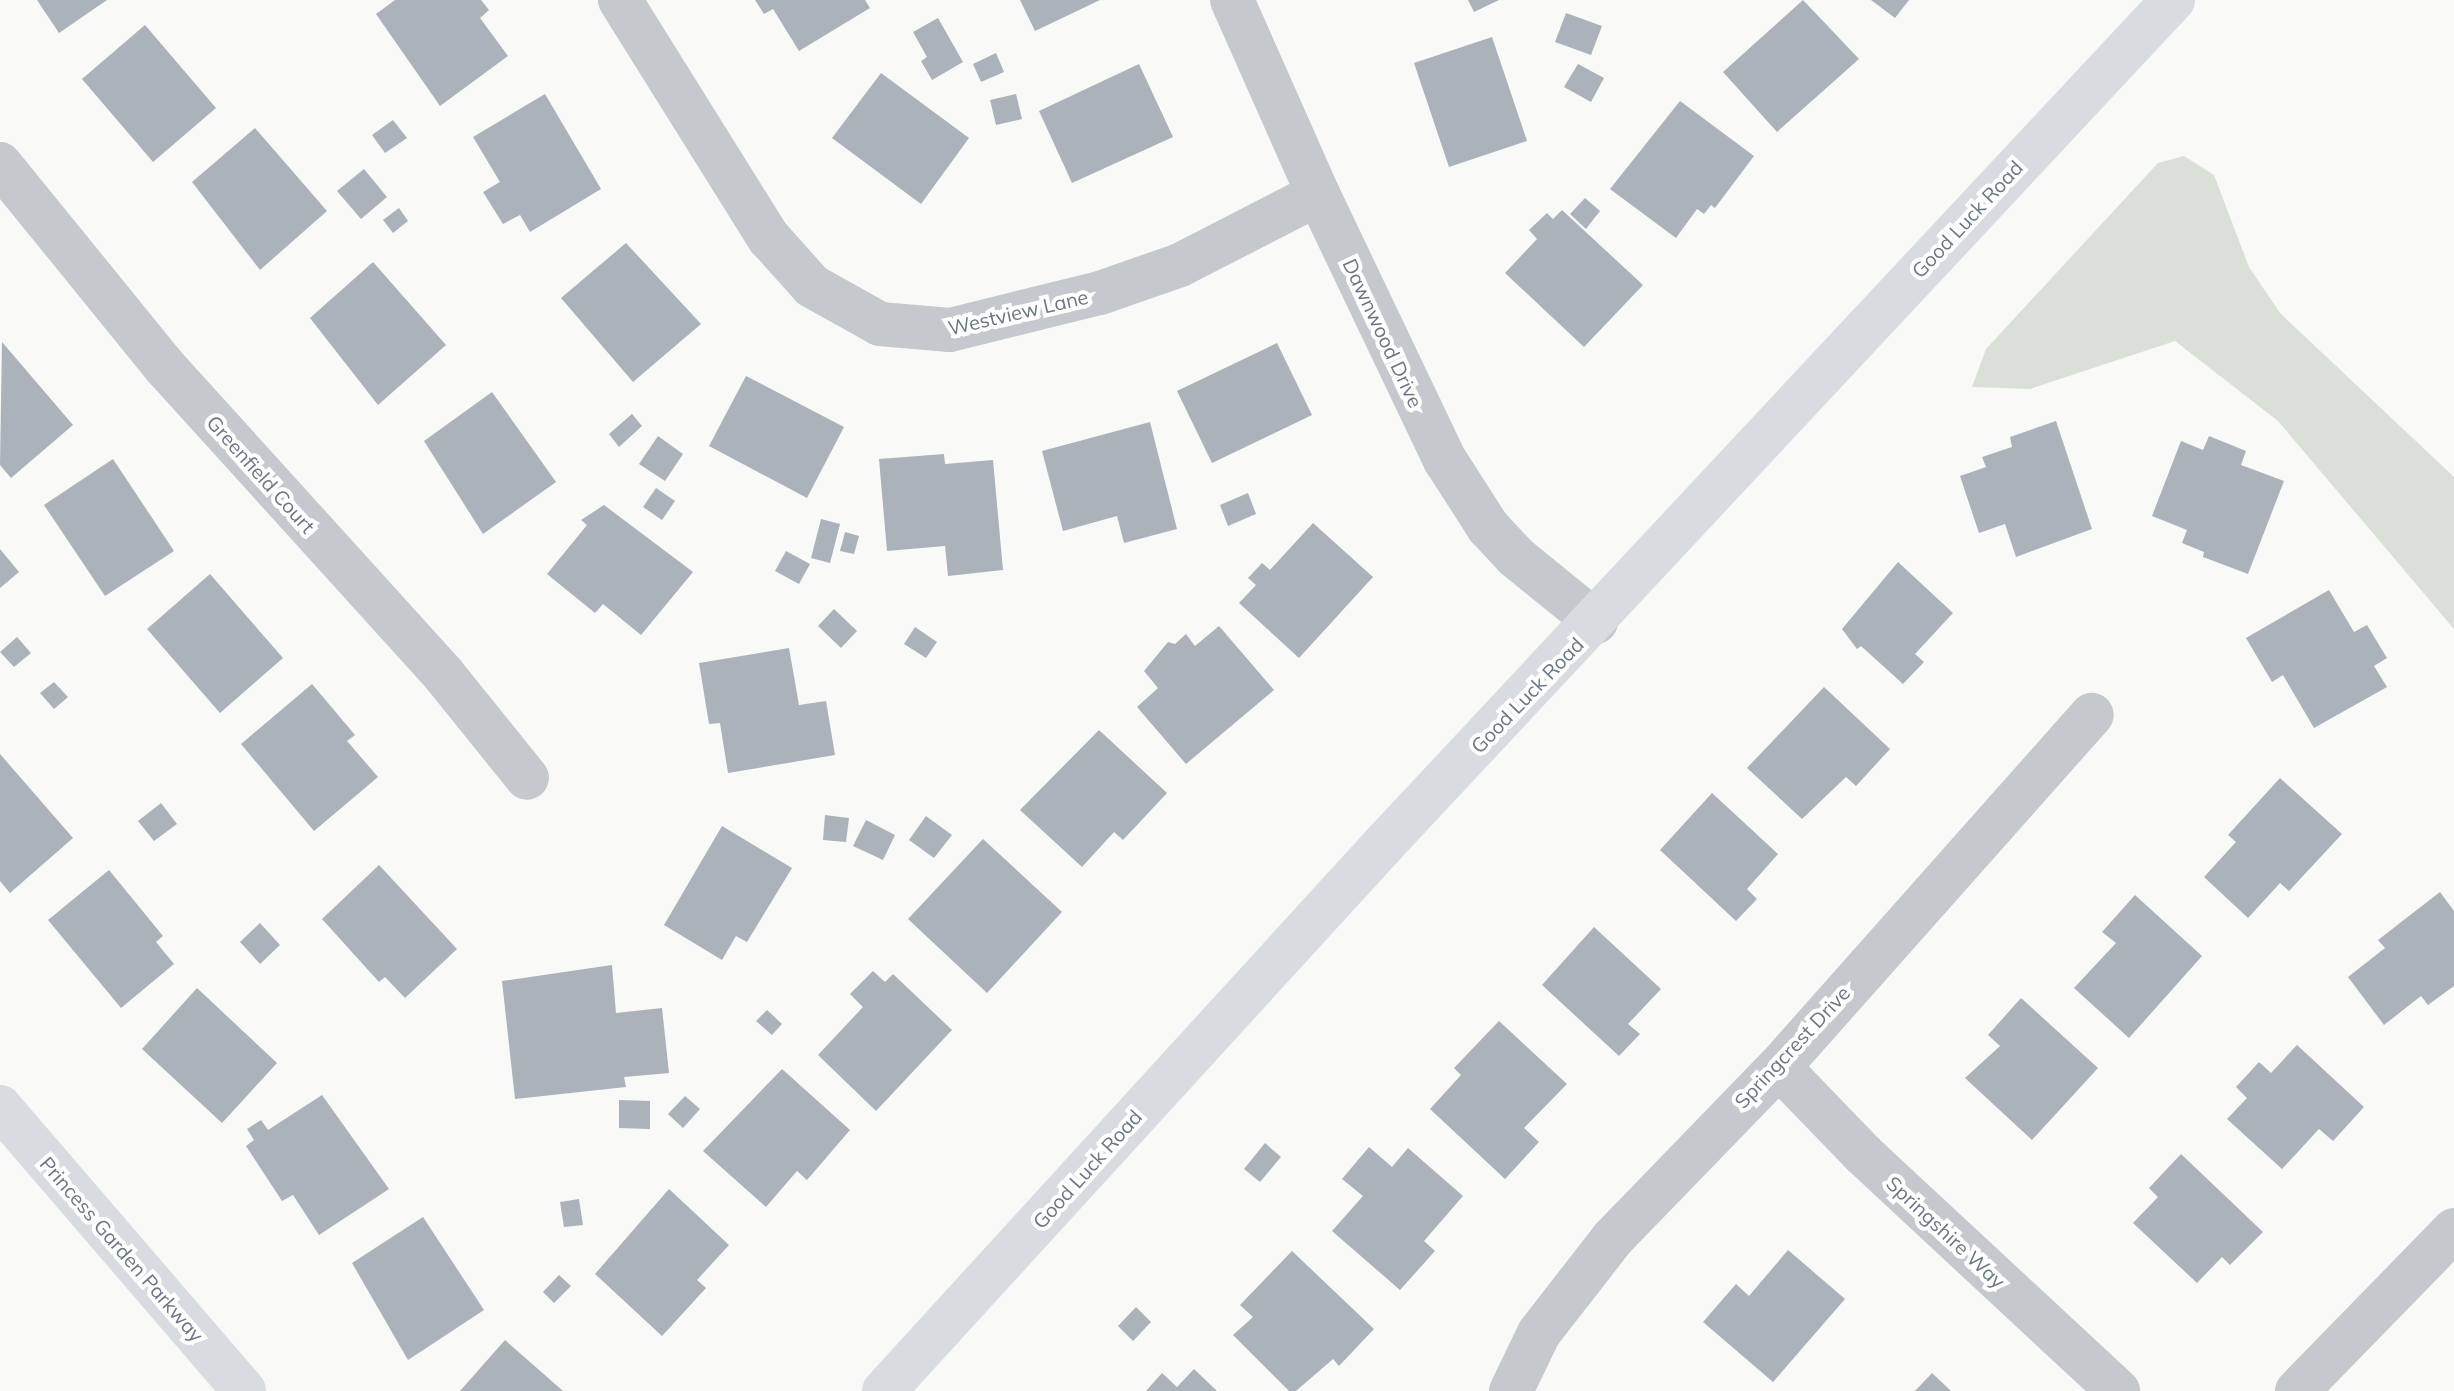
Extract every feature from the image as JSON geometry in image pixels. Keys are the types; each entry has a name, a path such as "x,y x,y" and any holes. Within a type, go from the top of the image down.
{"main road":[{"name":"Good Luck Road","path":"884,1391 1375,855 1596,622 2173,0"},
{"name":"Princess Garden Parkway","path":"0,1107 244,1391"}],"street":[{"name":"Westview Lane","path":"620,0 769,238 812,286 880,324 950,330 1100,293 1180,265 1318,194"},
{"name":"Dawnwood Drive","path":"1232,0 1318,194 1467,497 1516,557 1596,622"},
{"name":"Greenfield Court","path":"0,164 165,367 444,675 527,778"},
{"name":"Springcrest Drive","path":"1511,1391 1539,1333 1613,1238 1779,1067 2092,715"},
{"name":"Springshire Way","path":"1779,1067 1864,1155 2118,1391"},
{"path":"2297,1391 2454,1230"}],"shaded area":[{"path":"2184,156 2214,175 2249,267 2280,313 2454,477 2454,629 2278,421 2175,341 2030,389 1972,387 1986,349 2158,163"}],"building":[{"path":"37,0 107,0 59,33"},
{"path":"395,0 481,0 489,10 480,18 508,56 440,106 376,14"},
{"path":"755,0 865,0 870,8 799,51 773,9 764,14"},
{"path":"1020,0 1100,0 1035,31"},
{"path":"1468,0 1499,0 1474,12"},
{"path":"1803,0 1859,59 1777,132 1723,72"},
{"path":"1871,0 1909,0 1895,18"},
{"path":"1566,13 1602,26 1591,55 1555,42"},
{"path":"938,18 963,62 932,80 921,61 927,57 913,32"},
{"path":"145,25 216,108 153,162 82,79"},
{"path":"1492,37 1527,141 1449,167 1414,63"},
{"path":"996,53 1004,72 981,82 973,64"},
{"path":"1139,64 1173,137 1072,183 1039,111"},
{"path":"1578,64 1604,78 1591,102 1564,87"},
{"path":"881,73 969,138 921,204 832,138"},
{"path":"545,94 601,189 530,232 520,215 503,224 483,192 500,182 473,137"},
{"path":"1016,94 1022,119 996,125 990,100"},
{"path":"1680,101 1754,156 1715,208 1711,205 1704,214 1697,209 1676,238 1610,189"},
{"path":"393,120 407,138 385,153 372,135"},
{"path":"255,128 327,211 260,270 192,182"},
{"path":"364,169 387,197 361,219 337,191"},
{"path":"1585,198 1600,211 1586,229 1570,214"},
{"path":"399,208 408,221 393,233 383,220"},
{"path":"1562,210 1643,285 1584,347 1505,273 1537,239 1529,230 1547,213 1553,219"},
{"path":"626,243 701,324 633,382 561,298"},
{"path":"373,262 446,345 378,405 310,318"},
{"path":"2,342 73,425 11,478 0,465"},
{"path":"1277,343 1312,415 1212,463 1177,391"},
{"path":"746,376 844,427 807,498 709,446"},
{"path":"492,392 556,482 483,534 424,441"},
{"path":"632,414 642,426 619,447 609,434"},
{"path":"2056,421 2092,529 2016,557 2005,524 1979,533 1960,476 1986,467 1982,457 2012,447 2010,437"},
{"path":"1150,422 1177,529 1124,543 1117,516 1063,531 1042,451"},
{"path":"658,436 683,454 665,481 639,464"},
{"path":"2209,436 2246,451 2241,465 2284,481 2248,574 2203,557 2204,552 2182,543 2187,530 2152,516 2181,441 2203,450"},
{"path":"944,454 945,464 993,460 1003,570 948,576 945,546 887,551 879,459"},
{"path":"113,459 174,551 105,596 44,505"},
{"path":"656,488 675,501 662,520 643,507"},
{"path":"1248,493 1256,514 1228,526 1220,505"},
{"path":"604,505 693,572 641,635 603,604 595,613 547,574 587,525 581,520"},
{"path":"821,519 840,524 830,563 811,558"},
{"path":"1313,523 1373,577 1299,658 1239,603 1256,585 1248,578 1262,563 1270,570"},
{"path":"845,532 859,536 854,554 840,551"},
{"path":"0,549 19,572 0,588"},
{"path":"786,551 810,564 799,584 775,571"},
{"path":"1898,562 1953,613 1915,654 1924,662 1903,684 1861,646 1857,649 1842,629"},
{"path":"210,574 283,658 220,713 147,629"},
{"path":"2329,590 2354,632 2367,625 2387,658 2374,666 2387,687 2314,728 2283,675 2272,682 2246,638"},
{"path":"834,609 857,631 841,648 818,626"},
{"path":"1219,626 1274,690 1186,764 1137,707 1158,688 1144,671 1168,642 1175,644 1186,634 1195,646"},
{"path":"915,627 937,642 926,658 904,644"},
{"path":"17,637 31,653 14,667 0,652"},
{"path":"789,648 799,705 826,701 835,755 728,773 720,723 709,724 699,663"},
{"path":"54,682 68,697 54,709 40,693"},
{"path":"312,684 355,735 347,741 378,777 314,831 241,744"},
{"path":"1824,687 1890,749 1856,786 1846,777 1802,819 1747,768"},
{"path":"1099,730 1167,793 1123,840 1114,832 1082,867 1020,810"},
{"path":"0,754 73,838 10,893 0,881"},
{"path":"2280,778 2342,834 2289,891 2280,883 2248,918 2204,877 2236,842 2228,835"},
{"path":"1712,793 1778,854 1747,889 1757,899 1736,921 1660,850"},
{"path":"161,803 177,824 154,841 138,821"},
{"path":"825,815 849,818 846,842 823,840"},
{"path":"926,816 952,835 934,858 909,840"},
{"path":"866,820 895,835 883,860 853,846"},
{"path":"722,826 792,868 747,942 736,936 722,960 664,925"},
{"path":"983,839 1062,912 987,993 908,919"},
{"path":"379,865 457,949 405,998 385,977 379,982 322,919"},
{"path":"109,870 163,936 156,942 174,964 121,1008 48,920"},
{"path":"2440,892 2454,911 2454,986 2428,1005 2421,996 2384,1025 2348,977 2385,948 2378,940"},
{"path":"2135,895 2202,956 2129,1038 2074,988 2116,943 2102,932"},
{"path":"260,923 280,945 260,964 240,942"},
{"path":"1594,927 1661,989 1628,1024 1640,1034 1619,1056 1542,985"},
{"path":"612,965 616,1013 662,1008 669,1073 624,1077 626,1087 515,1099 502,981"},
{"path":"873,971 885,982 893,974 952,1030 876,1111 818,1055 863,1007 850,994"},
{"path":"197,988 277,1063 222,1123 142,1049"},
{"path":"2021,998 2098,1068 2032,1140 1965,1078 2000,1046 1988,1035"},
{"path":"767,1010 782,1024 772,1035 756,1021"},
{"path":"1499,1021 1567,1084 1524,1128 1539,1142 1505,1179 1430,1109 1461,1075 1454,1068"},
{"path":"2297,1045 2364,1107 2333,1141 2319,1129 2282,1169 2227,1119 2247,1098 2236,1087 2259,1062 2271,1073"},
{"path":"782,1069 850,1130 807,1180 797,1171 766,1207 703,1151"},
{"path":"322,1095 389,1189 319,1235 293,1195 282,1201 246,1146 254,1140 247,1129 261,1120 268,1130"},
{"path":"685,1096 700,1109 683,1128 668,1114"},
{"path":"619,1100 650,1101 650,1129 619,1128"},
{"path":"1265,1143 1281,1157 1260,1182 1244,1169"},
{"path":"1369,1147 1392,1167 1408,1148 1463,1196 1424,1241 1435,1251 1400,1290 1332,1231 1363,1196 1342,1179"},
{"path":"2181,1154 2263,1232 2230,1265 2222,1257 2197,1283 2133,1223 2158,1197 2149,1188"},
{"path":"669,1189 729,1245 697,1280 706,1288 662,1336 595,1274"},
{"path":"579,1199 583,1225 564,1227 560,1202"},
{"path":"423,1217 484,1310 408,1360 352,1263"},
{"path":"1788,1250 1845,1299 1773,1382 1703,1322 1736,1284 1749,1296"},
{"path":"1292,1251 1374,1329 1339,1366 1333,1359 1296,1391 1289,1391 1233,1335 1253,1317 1240,1305"},
{"path":"559,1275 571,1286 554,1303 543,1292"},
{"path":"1136,1307 1151,1322 1133,1341 1118,1326"},
{"path":"505,1340 563,1391 460,1391"},
{"path":"1194,1369 1217,1391 1146,1391 1162,1373 1177,1387"},
{"path":"1932,1373 1951,1391 1915,1391"}]}
